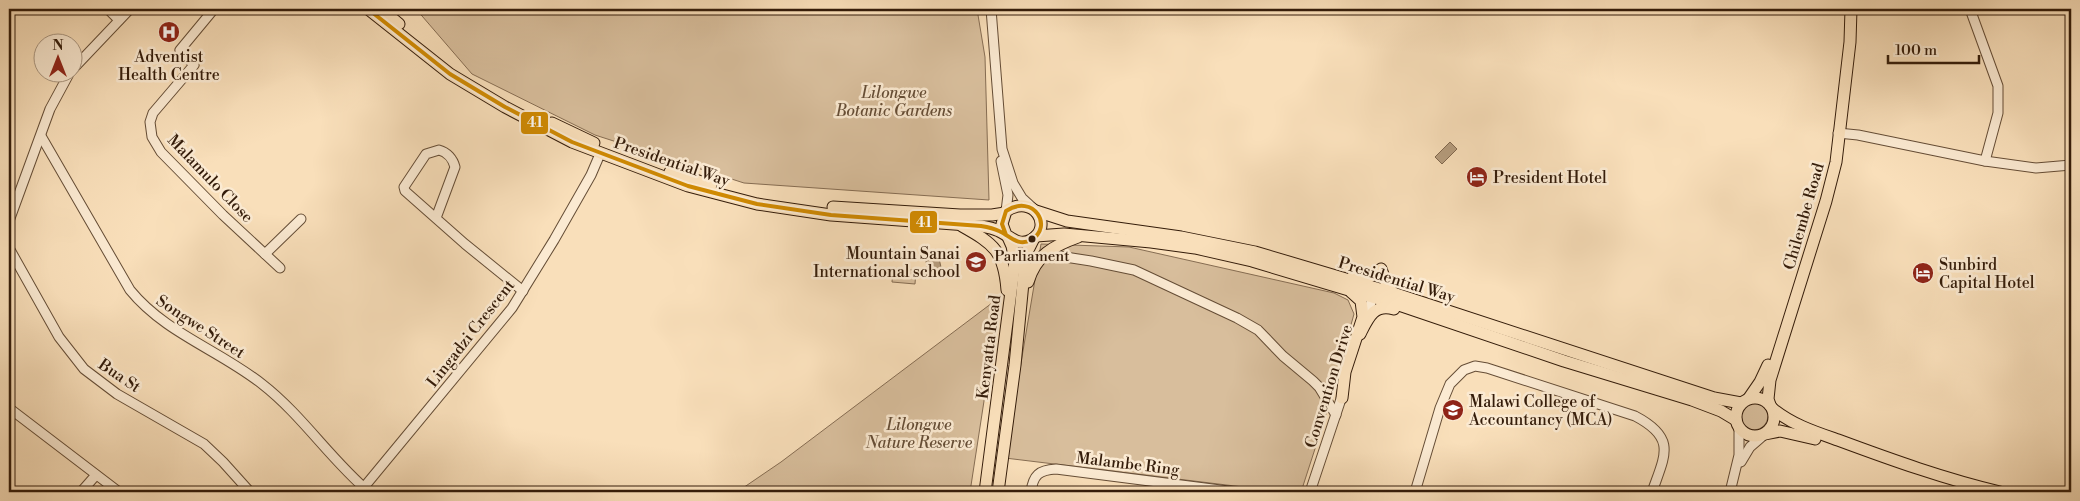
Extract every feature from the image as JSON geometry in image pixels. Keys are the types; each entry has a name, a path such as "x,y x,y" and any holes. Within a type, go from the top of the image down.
{"main road":[{"name":"Presidential Way","path":"368,9 450,74 480,93 572,142 688,186 757,204 866,218 960,224 991,228 1022,242 1046,234 1151,242 1204,250 1261,263 1345,289 1374,293 1393,293 1714,398 1745,401"},
{"name":"Presidential Way","path":"381,9 460,72 494,93 600,146 706,184 756,196 833,207 960,215 992,215 1006,212 1021,204 1067,222 1203,240 1280,260 1466,328 1564,361 1692,400 1721,411 1737,424"},
{"name":"Chilembe Road","path":"1782,339 1831,184 1836,162 1838,133 1844,100 1851,9"},
{"path":"1035,210 1041,223 1035,237"},
{"path":"1006,212 1002,224 1007,236"},
{"path":"960,224 986,239 997,250 1004,267 1008,312"},
{"name":"Kenyatta Road","path":"985,492 1015,261 1012,246 1007,236"},
{"path":"1020,300 1036,261 1065,242 1082,236"},
{"name":"Kenyatta Road","path":"998,492 1015,365 1026,255 1035,237"},
{"path":"1280,260 1313,264 1361,278 1368,278 1381,269 1387,285 1393,293"},
{"path":"1342,398 1345,372 1363,313 1358,297 1345,289"},
{"path":"1360,334 1373,312 1384,307 1436,322 1466,328"},
{"path":"1782,339 1760,382 1736,411 1737,424 1751,436 1772,432 1790,432 1863,450"},
{"path":"1764,434 1773,423 1768,390 1782,339"},
{"path":"1745,401 1759,398 1795,424 1863,450 1958,481 2000,492"}],"street":[{"path":"108,9 120,20"},
{"path":"82,60 130,9"},
{"name":"Malamulo Close","path":"214,9 180,50 194,65 153,113 150,127 152,137 161,152 213,205 280,268"},
{"path":"991,9 1002,148 1001,164 1008,195 1006,212"},
{"path":"1970,9 1998,86 1998,113 1985,161"},
{"path":"9,221 50,109 65,82"},
{"path":"1838,133 1858,134 1985,161 2036,168 2071,165"},
{"name":"Songwe Street","path":"41,136 130,290 140,303 159,320 264,385 365,491"},
{"path":"1002,148 1013,183 1022,198 1035,210"},
{"path":"436,218 455,167 449,156 439,150 426,154 404,189 409,196 523,291"},
{"name":"Lingadzi Crescent","path":"365,491 523,291 591,175 600,154"},
{"path":"265,254 301,219"},
{"name":"Bua St","path":"9,248 59,337 84,369 117,394 204,444 250,492"},
{"path":"1046,254 1134,270 1237,318 1262,333 1283,356 1319,387 1336,415"},
{"name":"Convention Drive","path":"1310,492 1342,398 1374,293"},
{"path":"1415,492 1440,408 1450,384 1460,372 1475,366 1487,368 1635,416 1648,422 1660,434 1664,441 1665,451 1652,492"},
{"path":"9,408 119,492"},
{"path":"1730,492 1741,447 1737,424"},
{"path":"1734,479 1746,452 1764,434"},
{"name":"Malambe Ring","path":"1031,492 1032,482 1037,474 1044,470 1056,470 1236,492"},
{"path":"81,492 96,475"}],"green space":[{"name":"Lilongwe Botanic Gardens","path":"416,9 977,9 985,57 989,200 744,183 595,135 472,74"},
{"path":"1041,244 1129,247 1334,293 1348,300 1354,314 1324,421 1301,492 1284,492 1005,458"},
{"path":"893,269 916,270 915,284 892,282"},
{"name":"Lilongwe Nature Reserve","path":"1000,297 970,492 737,492 781,462"},
{"path":"1754,402 1764,406 1768,416 1764,426 1754,430 1744,426 1740,416 1744,406"}],"shaded area":[{"path":"1450,142 1457,149 1442,164 1435,157"},
{"path":"938,254 943,276 930,279 925,257"}],"transit line":[{"name":"41","path":"368,9 450,74 505,107 572,142 688,186 757,204 831,215 981,226 997,230 1018,242 1026,242 1038,234 1041,227 1041,220 1038,214 1025,206 1006,211 1002,224 1006,235"}],"place":[{"name":"Adventist Health Centre","path":"169,32"},
{"name":"President Hotel","path":"1477,177"},
{"name":"Parliament","path":"1032,239"},
{"name":"Mountain Sanai International school","path":"976,262"},
{"name":"Sunbird Capital Hotel","path":"1923,273"},
{"name":"Malawi College of Accountancy (MCA)","path":"1453,410"}]}
